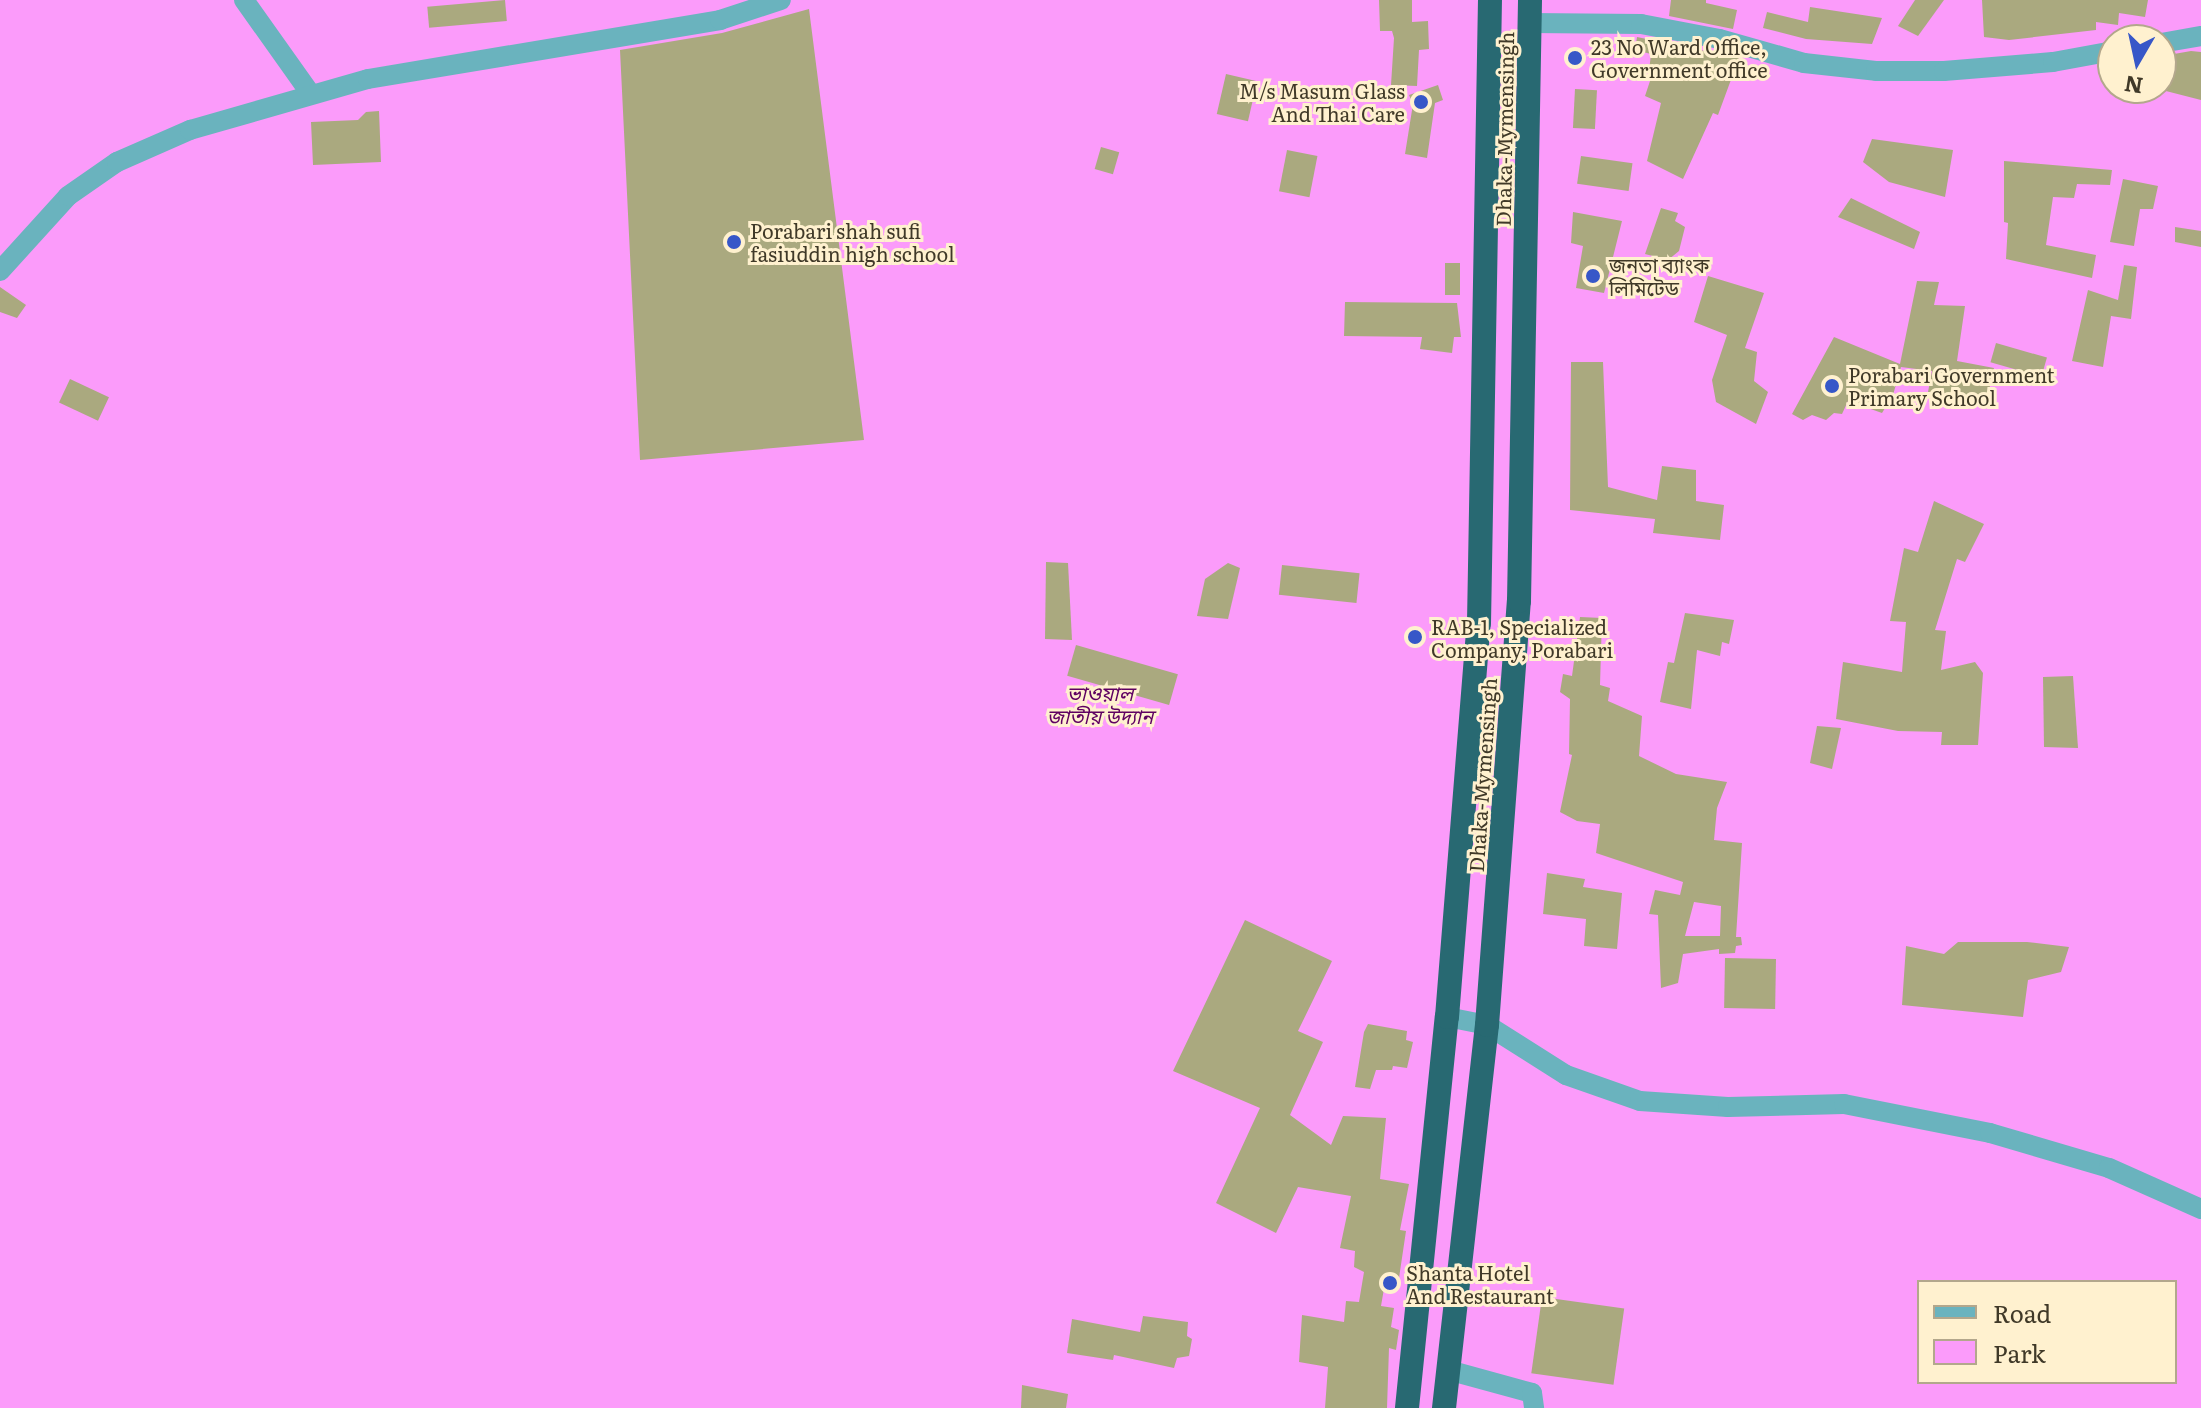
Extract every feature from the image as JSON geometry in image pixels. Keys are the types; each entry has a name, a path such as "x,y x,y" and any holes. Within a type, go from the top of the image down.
{"highway":[{"name":"Dhaka-Mymensingh","path":"1407,1408 1447,1017 1479,623 1490,0"},
{"name":"Dhaka-Mymensingh","path":"1444,1408 1487,1025 1519,601 1530,11"}],"street":[{"path":"244,0 310,93"},
{"path":"0,271 68,196 117,162 190,130 310,93 431,67 554,51 720,20 781,0"},
{"path":"1530,11 1641,24 1720,39 1804,63 1888,72 2053,62 2097,54"},
{"path":"2177,40 2201,36"},
{"path":"1447,1017 1487,1025 1566,1075 1640,1101 1728,1107 1859,1106 2020,1141 2109,1168 2201,1209"},
{"path":"1448,1370 1532,1393 1534,1408"}],"green space":[{"name":"ভাওয়াল জাতীয় উদ্যান","path":"0,0 2201,0 2201,1408 0,1408"}],"building":[{"path":"505,0 507,21 429,28 427,7"},
{"path":"1379,0 1412,0 1412,22 1428,21 1429,49 1419,50 1417,86 1391,85 1394,38 1392,31 1380,31"},
{"path":"1671,0 1706,0 1706,3 1737,10 1733,29 1669,16"},
{"path":"1915,0 1944,0 1918,36 1898,26"},
{"path":"1982,0 2148,0 2145,17 2119,13 2118,24 2096,22 2096,30 2009,40 1984,37"},
{"path":"1810,7 1882,18 1872,44 1806,39 1763,28 1767,12 1808,22"},
{"name":"Porabari shah sufi fasiuddin high school","path":"809,9 864,440 640,460 620,50 722,33"},
{"path":"1637,37 1739,58 1718,115 1713,113 1683,179 1647,161 1661,103 1645,96 1653,72 1649,71 1651,54 1635,50"},
{"path":"2201,52 2201,100 2177,94 2177,53"},
{"path":"1226,74 1257,81 1248,121 1217,114"},
{"path":"1438,85 1443,100 1435,103 1427,158 1405,154 1413,104 1409,95"},
{"path":"1575,89 1597,90 1595,129 1573,128"},
{"path":"379,111 381,162 313,165 311,122 358,120 366,112"},
{"path":"1872,139 1953,150 1945,197 1889,182 1863,162"},
{"path":"1101,147 1119,152 1113,174 1095,169"},
{"path":"1287,150 1317,156 1309,197 1279,191"},
{"path":"1581,156 1632,163 1629,191 1577,184"},
{"path":"2004,161 2112,170 2110,185 2077,184 2074,198 2053,197 2046,245 2096,255 2092,278 2006,259 2008,223 2004,222"},
{"path":"2123,179 2158,186 2153,209 2140,209 2134,246 2110,242"},
{"path":"1851,198 1920,232 1914,249 1838,217"},
{"path":"1661,208 1678,213 1675,221 1685,227 1679,251 1668,260 1645,254"},
{"path":"1573,212 1622,221 1604,293 1576,288 1583,246 1571,243"},
{"path":"2175,227 2201,231 2201,247 2175,242"},
{"path":"1445,263 1460,263 1460,295 1445,295"},
{"path":"2124,265 2137,267 2131,319 2111,316 2103,367 2072,361 2088,290 2118,300"},
{"path":"1708,276 1764,293 1745,348 1757,352 1754,381 1768,392 1756,424 1716,402 1712,380 1727,335 1694,322"},
{"path":"1917,281 1939,282 1934,305 1965,306 1957,361 1994,368 1985,408 1960,401 1961,395 1928,392 1932,371 1901,367 1893,395 1882,413 1848,401 1842,414 1834,413 1826,420 1812,415 1803,420 1792,414 1834,337 1900,364"},
{"path":"0,287 26,305 17,318 0,312"},
{"path":"1345,302 1457,303 1461,337 1454,337 1452,353 1420,349 1422,337 1344,336"},
{"path":"1996,343 2047,358 2041,377 1990,362"},
{"path":"1571,362 1603,362 1608,487 1657,500 1662,466 1696,470 1696,501 1724,505 1720,540 1653,533 1655,519 1570,510"},
{"path":"70,379 109,397 98,421 59,403"},
{"path":"1934,501 1984,524 1965,562 1957,559 1935,630 1946,631 1941,670 1975,662 1983,673 1978,745 1941,745 1942,732 1898,731 1836,719 1843,662 1902,672 1906,622 1890,621 1904,548 1918,552"},
{"path":"1046,562 1068,563 1072,640 1045,639"},
{"path":"1228,563 1240,568 1228,619 1197,616 1205,579"},
{"path":"1282,565 1360,573 1356,603 1279,595"},
{"path":"1685,613 1734,620 1729,644 1722,642 1720,656 1697,650 1691,709 1660,702 1668,662 1674,663"},
{"path":"1580,617 1602,618 1600,685 1610,688 1608,701 1642,716 1639,756 1676,774 1727,782 1717,808 1714,840 1742,843 1736,937 1741,937 1742,945 1736,946 1735,953 1719,954 1719,949 1683,954 1678,983 1661,988 1658,915 1649,914 1655,890 1680,895 1683,882 1596,853 1600,824 1577,821 1560,812 1572,755 1569,754 1570,699 1560,692 1563,674 1572,676","holes":["1694,902 1721,906 1720,936 1685,936"]},
{"path":"1076,645 1178,674 1169,705 1067,676"},
{"path":"2073,676 2078,748 2044,747 2043,677"},
{"path":"1817,726 1841,728 1832,769 1810,763"},
{"path":"1547,873 1585,879 1583,887 1622,893 1617,949 1584,946 1586,919 1543,914"},
{"path":"1245,920 1332,961 1298,1031 1323,1042 1290,1115 1331,1145 1343,1116 1386,1118 1380,1179 1409,1184 1400,1230 1406,1231 1399,1278 1386,1277 1381,1306 1394,1308 1391,1327 1399,1330 1396,1350 1389,1348 1387,1408 1325,1408 1328,1367 1299,1362 1302,1315 1344,1322 1346,1301 1359,1302 1364,1272 1354,1267 1355,1251 1340,1248 1351,1196 1298,1187 1276,1233 1216,1203 1260,1108 1173,1071"},
{"path":"1958,942 2027,942 2069,947 2061,972 2028,980 2023,1017 1902,1005 1906,946 1944,954"},
{"path":"1725,958 1776,959 1775,1009 1724,1008"},
{"path":"1368,1024 1407,1031 1406,1040 1413,1042 1407,1068 1393,1066 1392,1070 1376,1070 1370,1089 1355,1087"},
{"path":"1542,1297 1624,1309 1613,1385 1531,1373"},
{"path":"1143,1316 1188,1322 1187,1336 1192,1339 1189,1356 1177,1358 1174,1368 1114,1355 1113,1360 1067,1353 1072,1319 1140,1332"},
{"path":"1022,1385 1068,1394 1066,1408 1021,1408"}],"place":[{"name":"23 No Ward Office, Government office","path":"1575,58"},
{"name":"M/s Masum Glass And Thai Care","path":"1421,102"},
{"name":"Porabari shah sufi fasiuddin high school","path":"734,242"},
{"name":"জনতা ব্যাংক লিমিটেড","path":"1593,276"},
{"name":"Porabari Government Primary School","path":"1832,386"},
{"name":"RAB-1, Specialized Company, Porabari","path":"1415,637"},
{"name":"Shanta Hotel And Restaurant","path":"1390,1283"}]}
